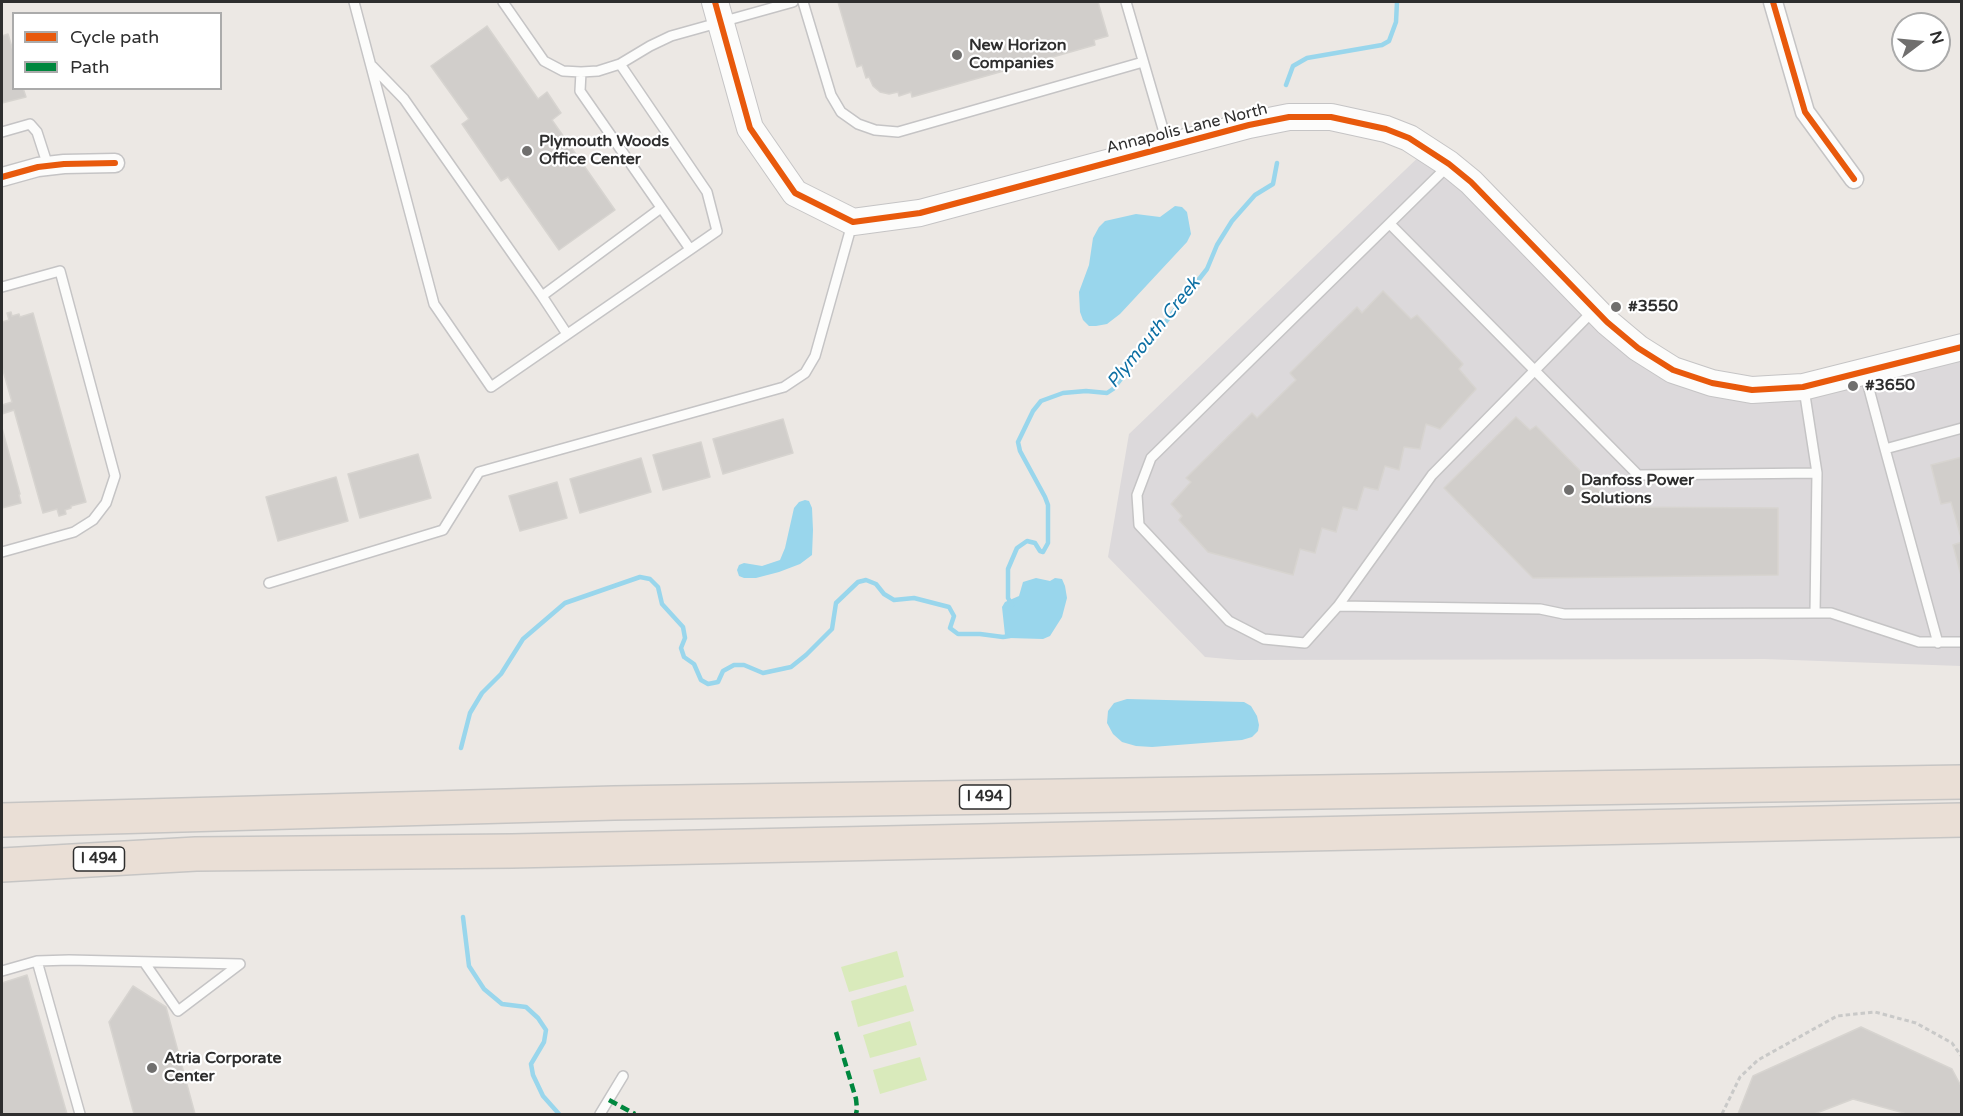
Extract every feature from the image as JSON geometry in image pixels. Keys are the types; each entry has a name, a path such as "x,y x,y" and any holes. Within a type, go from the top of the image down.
{"highway":[{"name":"I 494","path":"4,819 614,803 1962,782"},
{"name":"I 494","path":"2,865 196,854 536,851 1962,820"},
{"path":"2,880 196,854"}],"street":[{"path":"1773,2 1805,112 1854,178"},
{"path":"718,12 750,128 795,193 853,222"},
{"name":"Annapolis Lane North","path":"853,222 920,213 1249,125 1289,117 1331,117 1386,129 1408,138 1449,164 1471,182 1595,310 1638,348 1673,370 1712,383 1752,390 1803,387 1962,347"},
{"path":"2,177 38,167 115,163"}],"lane":[{"path":"354,2 434,304 491,387 717,231 707,192 620,64"},
{"path":"502,2 544,62 563,71 581,72 598,71 620,64 650,46 718,12 793,2"},
{"path":"803,2 831,95 841,112 858,124 875,130 898,132 1143,62"},
{"path":"1126,2 1168,147"},
{"path":"371,64 404,99 567,334"},
{"path":"581,72 580,91 690,249"},
{"path":"2,132 30,124 37,132 48,166"},
{"path":"1449,164 1151,458 1137,495 1139,525 1229,621 1264,639 1305,643 1338,606 1432,475 1595,310"},
{"path":"542,296 661,208"},
{"path":"270,583 444,530 479,472 784,387 805,373 815,356 853,222"},
{"path":"1390,224 1638,475 1817,473"},
{"path":"2,287 60,271 115,476 105,503 93,520 74,532 2,552"},
{"path":"1864,372 1938,643"},
{"path":"1803,387 1817,473 1815,613"},
{"path":"1885,448 1962,428"},
{"path":"1338,606 1540,609 1564,614 1831,613 1919,642 1962,642"},
{"path":"37,961 80,1114"},
{"path":"2,971 37,961 144,962 240,964 178,1011 144,962"},
{"path":"600,1114 623,1076"}],"path":[{"path":"1722,1114 1740,1077 1758,1060 1837,1016 1875,1012 1916,1023 1952,1042 1962,1057"}],"shaded area":[{"path":"1427,149 1673,370 1752,390 1961,347 1961,666 1764,659 1238,660 1205,657 1108,557 1129,434"}],"green space":[{"path":"897,951 904,977 849,992 841,967"},
{"path":"906,985 914,1011 858,1027 851,1001"},
{"path":"910,1021 917,1045 870,1058 863,1035"},
{"path":"920,1057 927,1080 880,1094 873,1070"}],"water":[{"path":"1175,206 1182,207 1187,212 1191,234 1187,242 1120,314 1107,324 1089,326 1083,320 1080,312 1079,292 1089,265 1093,238 1099,227 1105,221 1136,214 1160,217"},
{"path":"809,501 812,508 812,555 800,564 779,572 756,578 739,576 737,570 739,565 744,563 762,566 780,560 794,508 799,502"},
{"path":"1036,578 1050,581 1055,578 1062,579 1067,598 1062,617 1050,636 1043,639 1009,638 1005,635 1002,607 1005,602 1019,596 1023,582"},
{"path":"1127,699 1244,702 1251,706 1257,716 1258,731 1252,737 1242,740 1152,747 1136,746 1122,742 1113,734 1107,723 1108,711 1114,703"}],"building":[{"name":"New Horizon Companies","path":"838,2 1098,2 1108,36 1094,40 1095,45 912,97 911,92 899,96 898,92 889,94 880,92 873,86 869,77 866,78 862,65 857,67"},
{"name":"Plymouth Woods Office Center","path":"487,26 538,99 547,92 561,113 552,120 615,210 559,250 508,177 501,181 462,124 469,119 431,66"},
{"path":"8,34 12,47 12,90 24,90 26,97 2,103 2,36"},
{"path":"1383,291 1411,319 1417,315 1463,364 1459,369 1476,389 1440,429 1426,424 1420,449 1404,447 1399,470 1385,466 1378,490 1364,487 1357,510 1343,507 1336,532 1322,528 1315,553 1300,549 1293,575 1208,552 1179,520 1182,516 1171,504 1191,482 1186,478 1252,413 1257,418 1296,380 1290,373 1357,307 1362,313"},
{"path":"11,312 12,316 19,314 20,317 33,313 86,502 71,506 65,510 66,514 59,516 57,509 43,513 14,410 2,414 2,405 12,402 2,367 2,322 9,320 7,313"},
{"path":"1516,417 1530,430 1536,426 1602,493 1597,498 1604,507 1778,508 1778,575 1533,578 1444,488"},
{"path":"783,419 793,453 723,474 713,439"},
{"path":"2,428 21,503 2,508"},
{"path":"701,442 710,477 663,490 653,455"},
{"path":"418,454 431,498 360,518 348,474"},
{"path":"1962,457 1962,541 1951,502 1941,504 1931,465"},
{"path":"641,458 651,492 580,513 570,479"},
{"path":"336,477 348,521 278,541 266,497"},
{"path":"557,482 567,518 520,531 509,496"},
{"path":"1962,542 1962,579 1953,545"},
{"path":"27,975 67,1114 2,1114 2,983"},
{"name":"Atria Corporate Center","path":"133,986 166,1007 195,1114 134,1114 109,1022"},
{"path":"1861,1027 1952,1069 1962,1088 1962,1114 1905,1114 1853,1099 1814,1114 1738,1114 1753,1076"}],"waterway":[{"name":"Plymouth Creek","path":"1286,85 1293,66 1307,58 1382,45 1389,41 1396,22 1397,2"},
{"name":"Plymouth Creek","path":"1012,605 1008,598 1008,569 1017,548 1027,541 1035,543 1043,552 1048,543 1048,505 1020,451 1018,442 1033,411 1041,401 1063,393 1086,391 1107,393 1113,389 1207,269 1217,245 1232,221 1255,195 1273,184 1277,163"},
{"name":"Plymouth Creek","path":"461,748 470,713 482,693 501,674 523,639 565,603 640,577 650,579 658,587 662,604 683,627 685,638 681,648 684,657 694,664 701,680 708,684 718,682 723,671 734,665 744,665 763,673 791,667 832,629 836,603 858,582 866,580 876,584 884,594 894,600 914,598 949,607 954,616 950,628 958,634 1010,636"},
{"name":"Plymouth Creek","path":"463,917 469,966 484,989 502,1004 526,1007 538,1018 546,1030 544,1042 531,1064 533,1075 543,1096 559,1114"}],"marked path":[{"path":"836,1032 856,1099 856,1114"},
{"path":"609,1100 635,1114"}],"cycle path":[{"path":"715,2 750,128 795,193 853,222 920,213 1249,125 1289,117 1331,117 1386,129 1409,138 1449,164 1471,182 1607,322 1638,348 1673,370 1712,383 1752,390 1803,387 1962,347"},
{"path":"1773,2 1805,112 1854,179"},
{"path":"2,177 38,167 115,163"}],"place":[{"name":"New Horizon Companies","path":"957,55"},
{"name":"Plymouth Woods Office Center","path":"527,151"},
{"name":"#3550","path":"1616,307"},
{"name":"#3650","path":"1853,386"},
{"name":"Danfoss Power Solutions","path":"1569,490"},
{"name":"Atria Corporate Center","path":"152,1068"}]}
